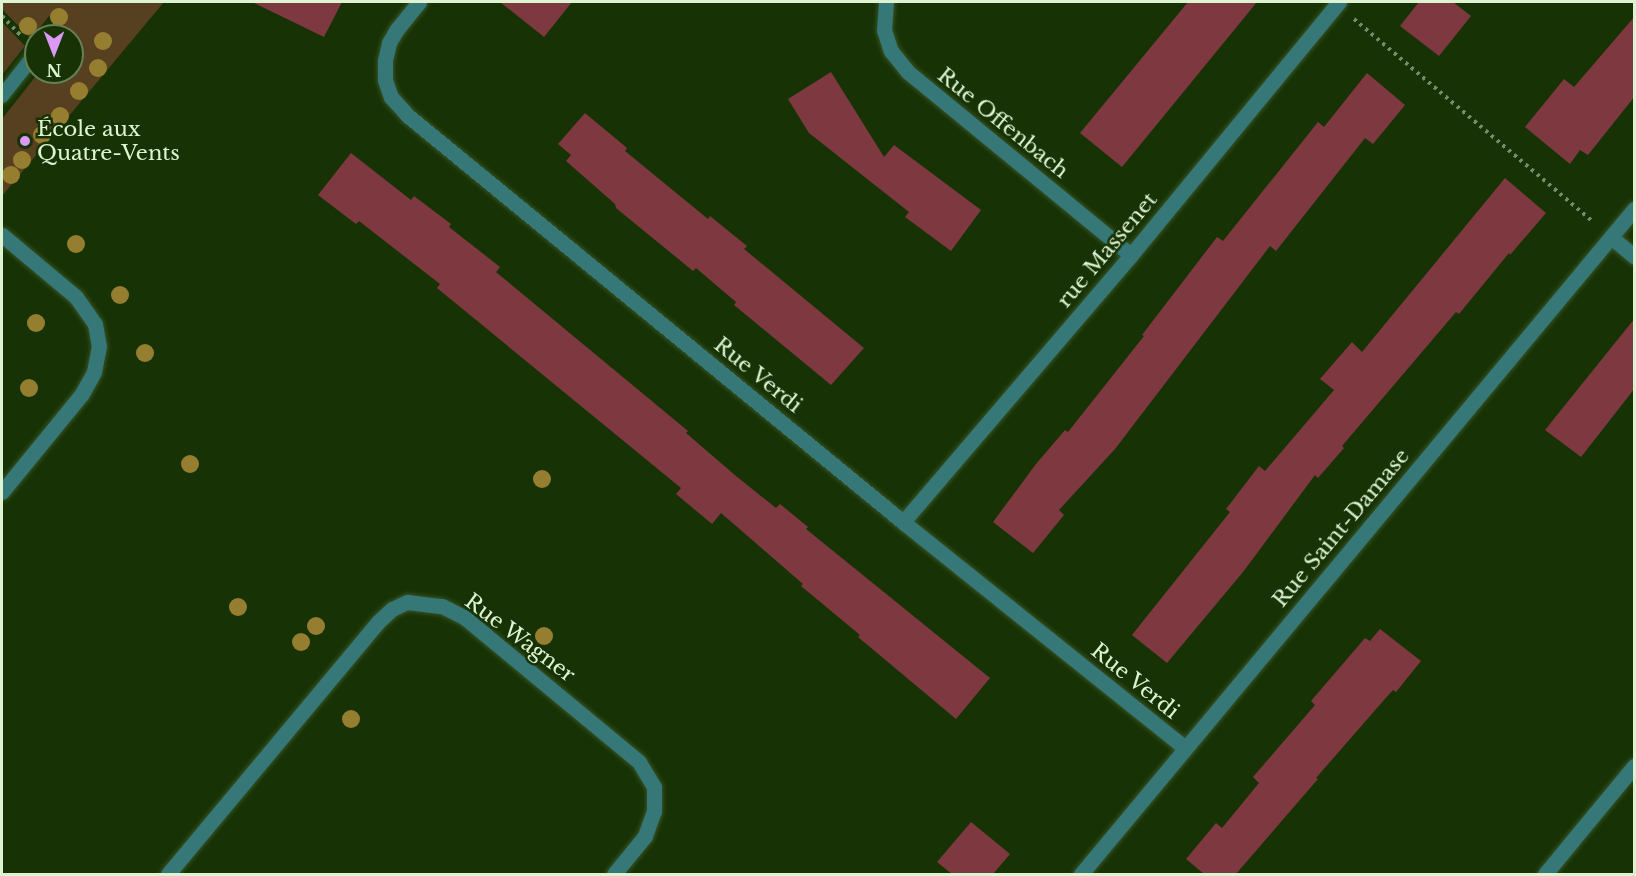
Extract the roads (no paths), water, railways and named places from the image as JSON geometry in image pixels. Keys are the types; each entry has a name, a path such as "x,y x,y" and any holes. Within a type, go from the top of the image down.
{"street":[{"name":"Rue Verdi","path":"419,2 388,44 385,61 385,80 392,97 407,115 903,522 1185,748"},
{"name":"Rue Offenbach","path":"886,2 884,30 891,51 908,72 1131,255"},
{"name":"rue Massenet","path":"903,522 1131,255 1339,2"},
{"name":"Rue Saint-Damase","path":"1081,874 1635,209"},
{"path":"2,235 76,297 95,324 98,336 96,365 81,395 2,492"},
{"path":"1611,237 1635,256"},
{"name":"Rue Wagner","path":"168,874 378,622 392,609 406,602 442,606 464,617 639,762 654,787 654,812 645,836 614,874"},
{"path":"1545,874 1635,766"}],"lane":[{"path":"2,96 24,68"}],"place":[{"name":"École aux Quatre-Vents","path":"25,141"}]}
